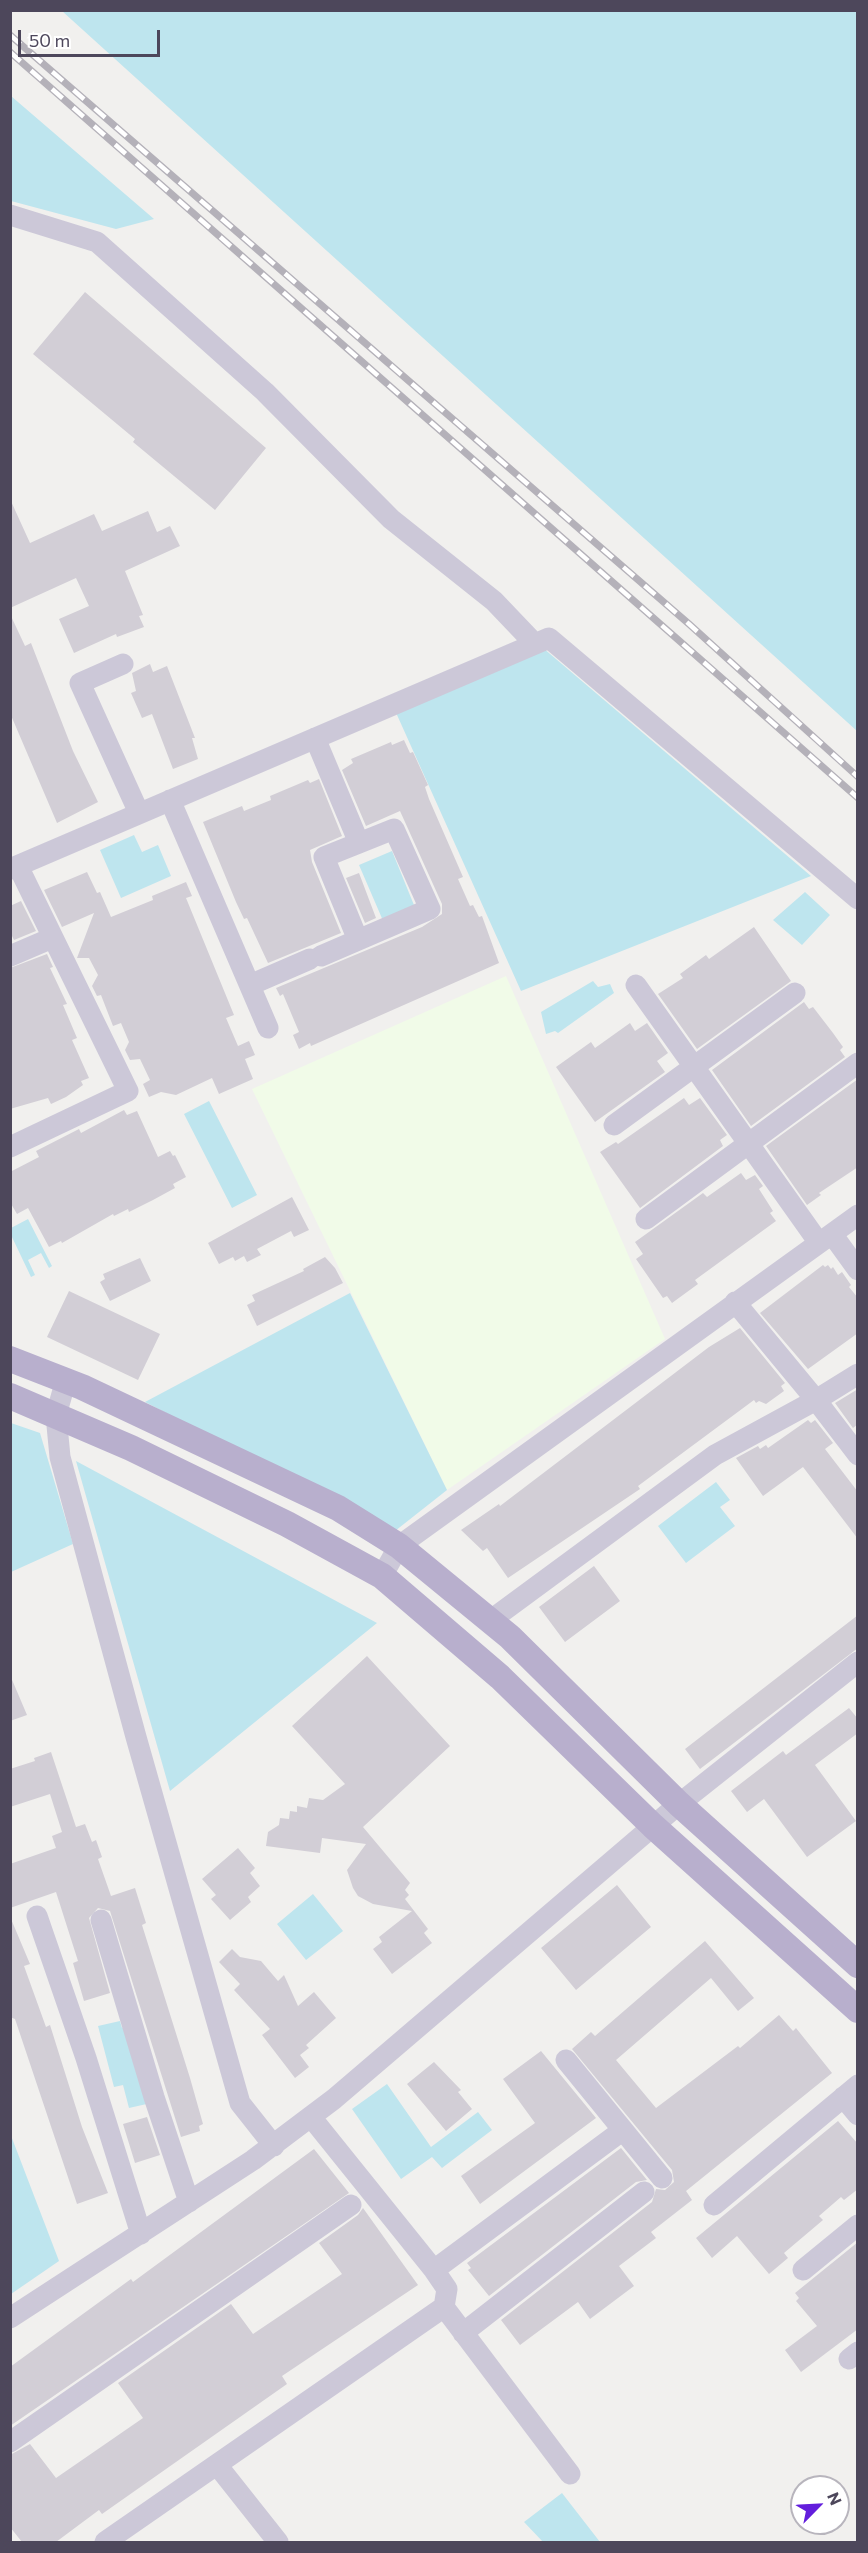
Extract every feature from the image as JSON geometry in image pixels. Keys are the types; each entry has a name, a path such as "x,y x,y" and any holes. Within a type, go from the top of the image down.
{"main road":[{"path":"11,1361 66,1380 338,1508 399,1546 491,1620 679,1804 858,1965"},
{"path":"10,1396 131,1448 287,1524 382,1576 500,1677 653,1826 858,2010"}],"street":[{"path":"10,215 97,242 265,392 391,519 494,601 535,644"},
{"path":"10,1147 129,1091 14,867 549,638 858,899"},
{"path":"123,663 80,683 139,813"},
{"path":"315,738 359,843"},
{"path":"170,800 268,1028"},
{"path":"250,985 316,958 358,940 430,909 394,829 324,857 358,940"},
{"path":"10,956 52,938"},
{"path":"636,985 749,1144 826,1239 858,1270"},
{"path":"614,1125 795,993"},
{"path":"645,1219 858,1063"},
{"path":"382,1576 399,1546 858,1215"},
{"path":"735,1302 856,1451"},
{"path":"491,1620 715,1455 816,1400 858,1374"},
{"path":"66,1380 56,1415 60,1457 136,1737 240,2103 274,2146"},
{"path":"10,2318 141,2235 274,2146 679,1804 858,1662"},
{"path":"37,1916 86,2058 141,2235"},
{"path":"101,1920 154,2097 189,2202"},
{"path":"566,2060 662,2178"},
{"path":"714,2205 850,2091 858,2115"},
{"path":"311,2117 434,2270 447,2289 444,2307 570,2474"},
{"path":"434,2270 623,2130"},
{"path":"463,2333 644,2192"},
{"path":"10,2442 351,2205"},
{"path":"803,2270 858,2225"},
{"path":"105,2542 444,2307"},
{"path":"217,2465 278,2542"}],"shaded area":[{"path":"62,11 857,11 857,731"},
{"path":"11,96 154,219 116,229 11,201"},
{"path":"543,648 811,876 521,991 393,706"},
{"path":"134,835 142,852 158,845 171,876 121,898 100,850"},
{"path":"392,851 416,910 384,923 359,865"},
{"path":"805,892 830,915 802,945 773,920"},
{"path":"506,976 665,1339 447,1490 252,1089"},
{"path":"593,981 598,987 610,984 614,993 558,1033 555,1031 546,1034 541,1012"},
{"path":"209,1101 257,1195 232,1208 184,1114"},
{"path":"28,1219 52,1266 49,1268 41,1253 28,1260 35,1275 31,1277 11,1235 11,1228"},
{"path":"350,1293 447,1490 395,1531 145,1402"},
{"path":"11,1423 40,1433 73,1544 11,1572"},
{"path":"76,1461 377,1623 170,1791"},
{"path":"716,1482 730,1500 720,1507 735,1526 686,1563 658,1526"},
{"path":"313,1894 343,1931 306,1960 277,1924"},
{"path":"120,2021 122,2028 130,2026 151,2103 129,2108 123,2085 114,2087 98,2026"},
{"path":"387,2084 431,2147 478,2112 492,2130 442,2168 432,2157 401,2179 352,2109"},
{"path":"10,2133 59,2261 11,2294 10,2294"},
{"path":"562,2493 600,2542 543,2542 524,2522"}],"building":[{"path":"85,292 266,448 215,510 133,442 135,439 33,354"},
{"path":"10,499 30,543 94,514 102,531 148,511 157,532 170,526 180,546 125,571 143,615 139,616 144,627 117,637 116,634 74,653 59,619 89,606 76,578 10,608"},
{"path":"10,614 25,646 31,643 73,751 98,802 57,823 10,713"},
{"path":"150,664 153,672 167,666 195,738 192,738 198,759 173,769 152,714 142,718 131,693 136,691 132,673"},
{"path":"404,740 410,753 413,752 428,785 425,787 429,799 463,877 458,879 470,906 473,905 479,917 482,916 499,963 311,1046 310,1043 299,1049 293,1035 299,1032 283,994 280,996 276,988 422,927 442,914 442,904 400,811 366,826 342,770 353,763 351,759 391,742 392,745"},
{"path":"319,779 342,836 310,850 312,862 341,933 268,963 247,918 244,919 236,902 203,822 242,806 244,811 271,800 270,796 308,780 310,783"},
{"path":"87,872 97,893 100,892 111,917 153,900 152,896 186,882 192,896 186,898 234,1015 226,1018 238,1046 249,1041 255,1055 245,1059 253,1079 219,1094 212,1078 176,1095 161,1092 149,1097 143,1084 150,1080 140,1059 130,1060 125,1050 129,1042 121,1023 113,1026 101,995 97,996 92,986 98,975 89,958 77,958 94,913 62,927 44,890"},
{"path":"359,873 376,918 365,923 346,878"},
{"path":"21,901 36,931 14,940 10,932 10,906"},
{"path":"754,927 791,981 697,1049 658,994 683,978 680,974 706,955 709,959"},
{"path":"47,954 53,967 50,968 67,1004 63,1005 77,1038 72,1040 89,1078 81,1081 83,1085 66,1097 51,1104 48,1098 10,1109 10,968"},
{"path":"804,1002 809,1009 813,1007 833,1033 843,1047 840,1050 845,1057 751,1126 712,1070"},
{"path":"630,1023 635,1031 647,1023 668,1053 657,1061 665,1072 595,1122 556,1067 591,1042 595,1048"},
{"path":"858,1079 858,1167 819,1193 821,1195 807,1205 766,1146"},
{"path":"684,1098 689,1105 700,1098 727,1135 720,1140 723,1146 640,1208 600,1152 616,1142 618,1144"},
{"path":"124,1110 127,1115 137,1111 158,1157 170,1151 173,1156 175,1155 186,1177 173,1184 175,1188 153,1200 129,1212 128,1209 114,1216 113,1214 62,1243 61,1241 49,1247 28,1208 17,1214 10,1202 10,1172 39,1157 36,1151 79,1129 81,1133"},
{"path":"741,1173 746,1180 755,1175 763,1186 759,1189 773,1211 770,1213 776,1221 695,1280 698,1284 672,1303 667,1296 663,1298 636,1259 643,1254 635,1242 703,1193 707,1197"},
{"path":"292,1197 309,1230 294,1237 291,1231 257,1249 261,1255 247,1262 244,1256 235,1261 233,1257 219,1264 208,1243"},
{"path":"325,1257 335,1268 343,1283 257,1326 247,1305 255,1301 252,1295 304,1271 303,1269"},
{"path":"140,1258 151,1281 110,1301 100,1282 105,1279 103,1274"},
{"path":"823,1265 825,1267 828,1265 831,1269 833,1267 838,1275 842,1272 851,1285 849,1287 858,1298 858,1333 808,1369 760,1313"},
{"path":"69,1291 160,1334 138,1380 47,1337"},
{"path":"740,1328 785,1383 781,1386 784,1391 766,1404 759,1401 756,1403 754,1400 638,1486 640,1489 508,1578 487,1548 483,1551 461,1530 499,1504 500,1506 709,1347"},
{"path":"858,1389 858,1424 853,1428 835,1403"},
{"path":"808,1420 811,1423 815,1420 833,1443 825,1449 858,1492 858,1539 803,1467 763,1496 736,1458 758,1446 760,1449 766,1445 768,1448"},
{"path":"594,1566 620,1601 565,1642 539,1607"},
{"path":"858,1615 858,1648 700,1769 685,1749"},
{"path":"367,1656 450,1746 363,1827 410,1883 405,1890 409,1895 405,1899 428,1929 424,1933 432,1943 392,1974 373,1949 382,1942 379,1937 412,1911 373,1904 358,1896 347,1870 366,1844 322,1838 320,1853 266,1846 268,1832 279,1825 280,1818 289,1819 290,1811 297,1812 297,1806 307,1808 309,1798 323,1800 345,1784 292,1726"},
{"path":"10,1675 27,1715 10,1721"},
{"path":"849,1708 858,1719 858,1733 815,1765 856,1821 807,1857 764,1799 747,1812 731,1791 783,1751 786,1755"},
{"path":"51,1752 76,1827 85,1824 92,1842 96,1840 102,1857 98,1859 111,1896 135,1888 146,1923 142,1925 203,2124 199,2126 200,2131 181,2137 110,1911 98,1908 89,1918 110,1993 84,2001 73,1963 78,1961 56,1892 10,1908 10,1864 56,1848 52,1836 62,1832 50,1794 10,1807 10,1769 35,1761 34,1758"},
{"path":"238,1848 255,1868 250,1873 260,1886 248,1897 251,1902 230,1920 211,1899 216,1895 202,1879"},
{"path":"617,1885 651,1927 576,1990 541,1948"},
{"path":"11,1919 30,1964 24,1966 46,2027 50,2025 82,2127 108,2193 77,2204 15,2019 10,2017"},
{"path":"705,1941 754,1998 738,2011 711,1978 616,2060 656,2108 738,2046 740,2048 779,2015 793,2031 796,2028 832,2073 686,2191 692,2200 651,2232 656,2238 619,2266 634,2286 590,2319 578,2302 520,2345 501,2320 652,2202 656,2189 665,2190 674,2182 672,2170 572,2049 591,2032 595,2036"},
{"path":"232,1949 240,1957 261,1961 278,1981 284,1975 298,2006 314,1992 336,2018 306,2045 309,2048 300,2055 309,2067 295,2078 262,2035 270,2029 234,1990 240,1984 219,1962"},
{"path":"541,2051 596,2118 480,2204 461,2176 535,2123 503,2079"},
{"path":"434,2062 461,2090 458,2092 472,2109 446,2131 407,2084"},
{"path":"147,2117 160,2155 135,2163 123,2124"},
{"path":"838,2121 858,2144 858,2189 844,2200 841,2197 819,2216 823,2220 784,2253 788,2258 769,2274 737,2236 712,2258 696,2238"},
{"path":"621,2148 647,2180 636,2182 489,2296 468,2270 471,2268 467,2263"},
{"path":"314,2149 349,2193 10,2426 10,2367 131,2279 133,2282"},
{"path":"363,2208 418,2285 282,2376 287,2384 102,2514 99,2510 56,2542 22,2542 10,2527 10,2455 30,2444 56,2478 143,2418 118,2383 231,2304 253,2334 342,2274 319,2243 358,2215"},
{"path":"858,2242 858,2329 801,2372 785,2350 817,2326 796,2301 799,2298 795,2293"}],"railway":[{"path":"10,35 689,624 858,777"},
{"path":"10,52 858,798"}]}
